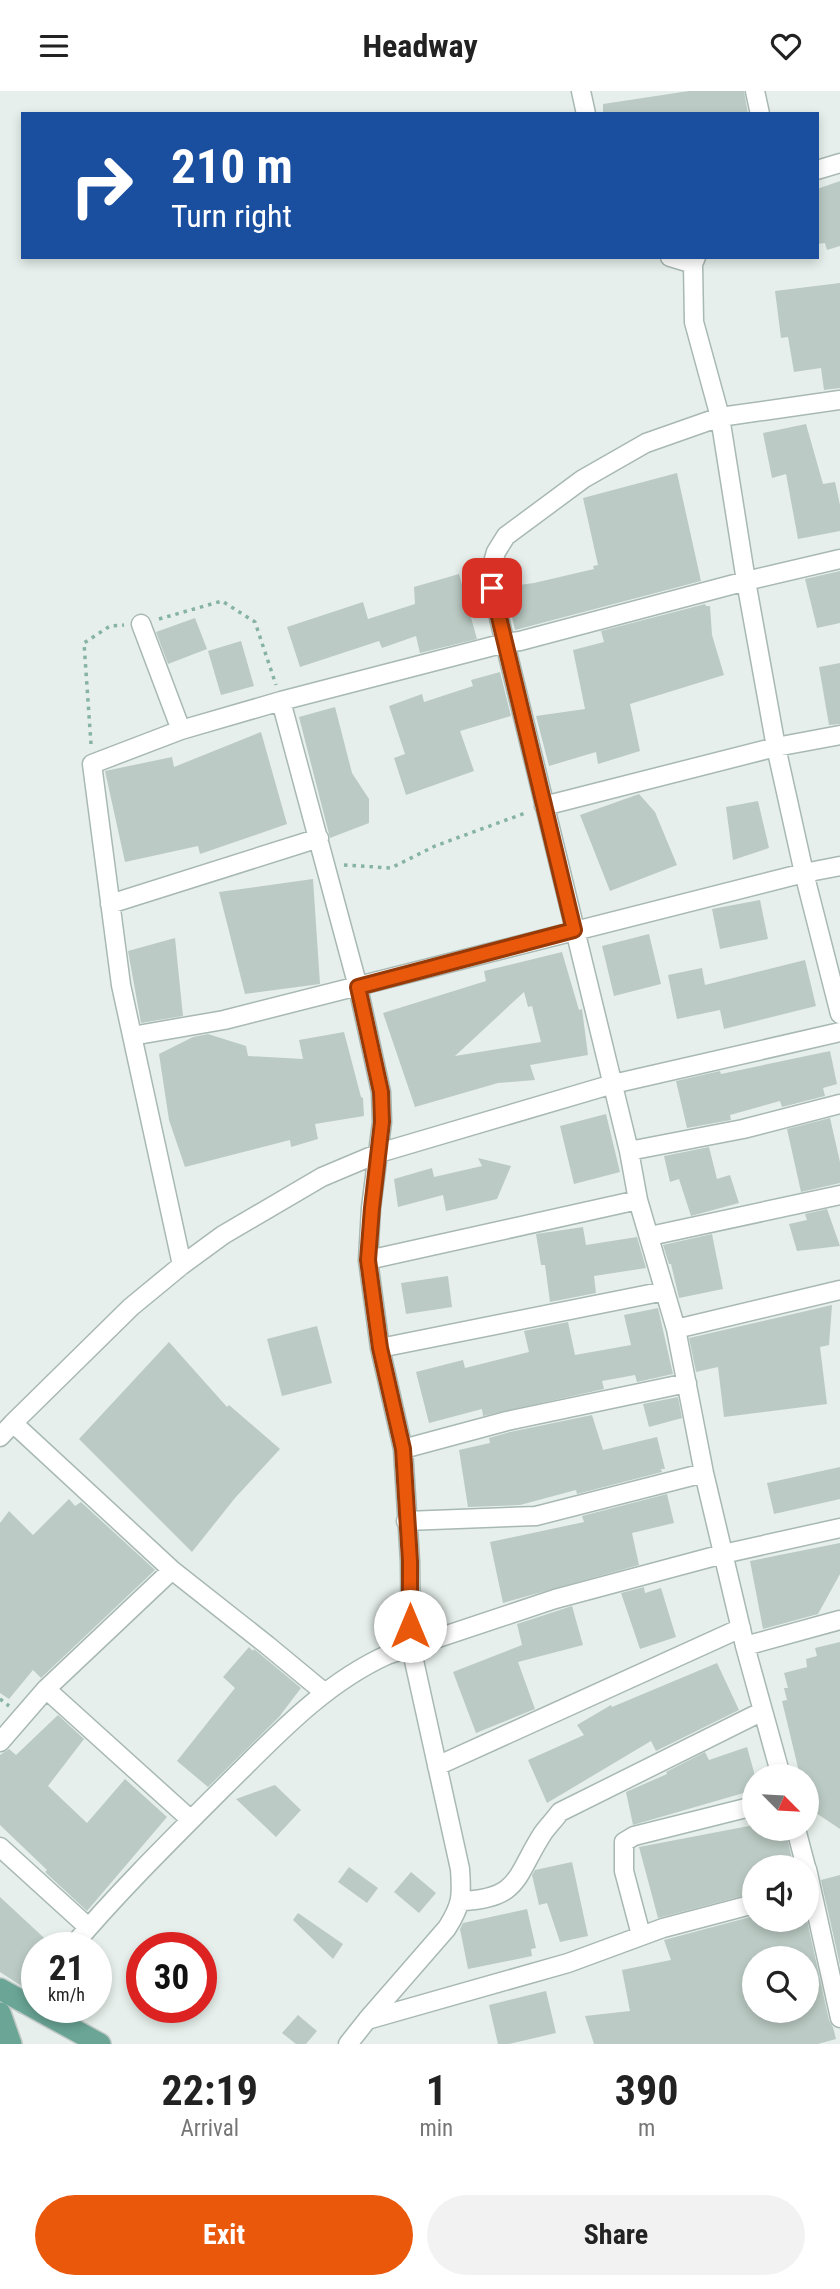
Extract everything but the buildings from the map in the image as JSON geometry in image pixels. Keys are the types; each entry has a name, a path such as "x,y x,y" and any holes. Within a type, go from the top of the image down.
{"main road":[{"path":"0,1989 21,1994"},
{"path":"0,2013 11,2044"},
{"path":"69,2023 100,2044"}],"street":[{"path":"581,91 586,112"},
{"path":"755,91 760,112"},
{"path":"819,169 840,163"},
{"path":"695,260 694,322 720,417 776,747 803,873 840,1014"},
{"path":"778,1764 743,1637 704,1473 676,1329 638,1200 629,1151 492,588 491,569 496,552 506,536 583,479 646,443 720,417 840,400"},
{"path":"182,1265 121,985 92,764 181,730 281,701 840,559"},
{"path":"141,624 181,730"},
{"path":"281,701 358,987 381,1092 382,1122 368,1260 380,1348 403,1449 410,1561 411,1647 460,1869 460,1901 447,1928 348,2044"},
{"path":"544,806 776,747 840,735"},
{"path":"110,904 318,838"},
{"path":"132,1036 224,1020 574,930 840,866"},
{"path":"0,1437 131,1307 182,1265 223,1235 322,1177 379,1153 613,1084 840,1032"},
{"path":"629,1151 743,1129 840,1104"},
{"path":"650,1236 840,1195"},
{"path":"368,1260 638,1200"},
{"path":"676,1329 840,1290"},
{"path":"380,1348 665,1291"},
{"path":"403,1449 507,1421 687,1383"},
{"path":"13,1423 172,1570 325,1693"},
{"path":"407,1521 536,1516 704,1473"},
{"path":"84,1932 191,1820 301,1711 360,1667 555,1598 723,1553 840,1528"},
{"path":"0,1742 46,1689 172,1570"},
{"path":"437,1766 743,1637 840,1620"},
{"path":"46,1689 191,1820"},
{"path":"460,1901 483,1901 499,1895 511,1885 520,1876 543,1832 560,1812 763,1711"},
{"path":"641,1935 624,1871 624,1843 634,1836 742,1809"},
{"path":"0,1847 88,1927"},
{"path":"367,2020 568,1963 641,1935 742,1907"},
{"path":"819,1931 840,2018"}],"path":[{"path":"92,764 84,643 110,626 141,624 222,601 255,622 281,701"},
{"path":"325,863 391,868 435,846 544,806"}],"route":[{"path":"410,1626 410,1561 403,1449 380,1348 368,1260 382,1122 381,1092 358,987 574,930 492,588"}]}
